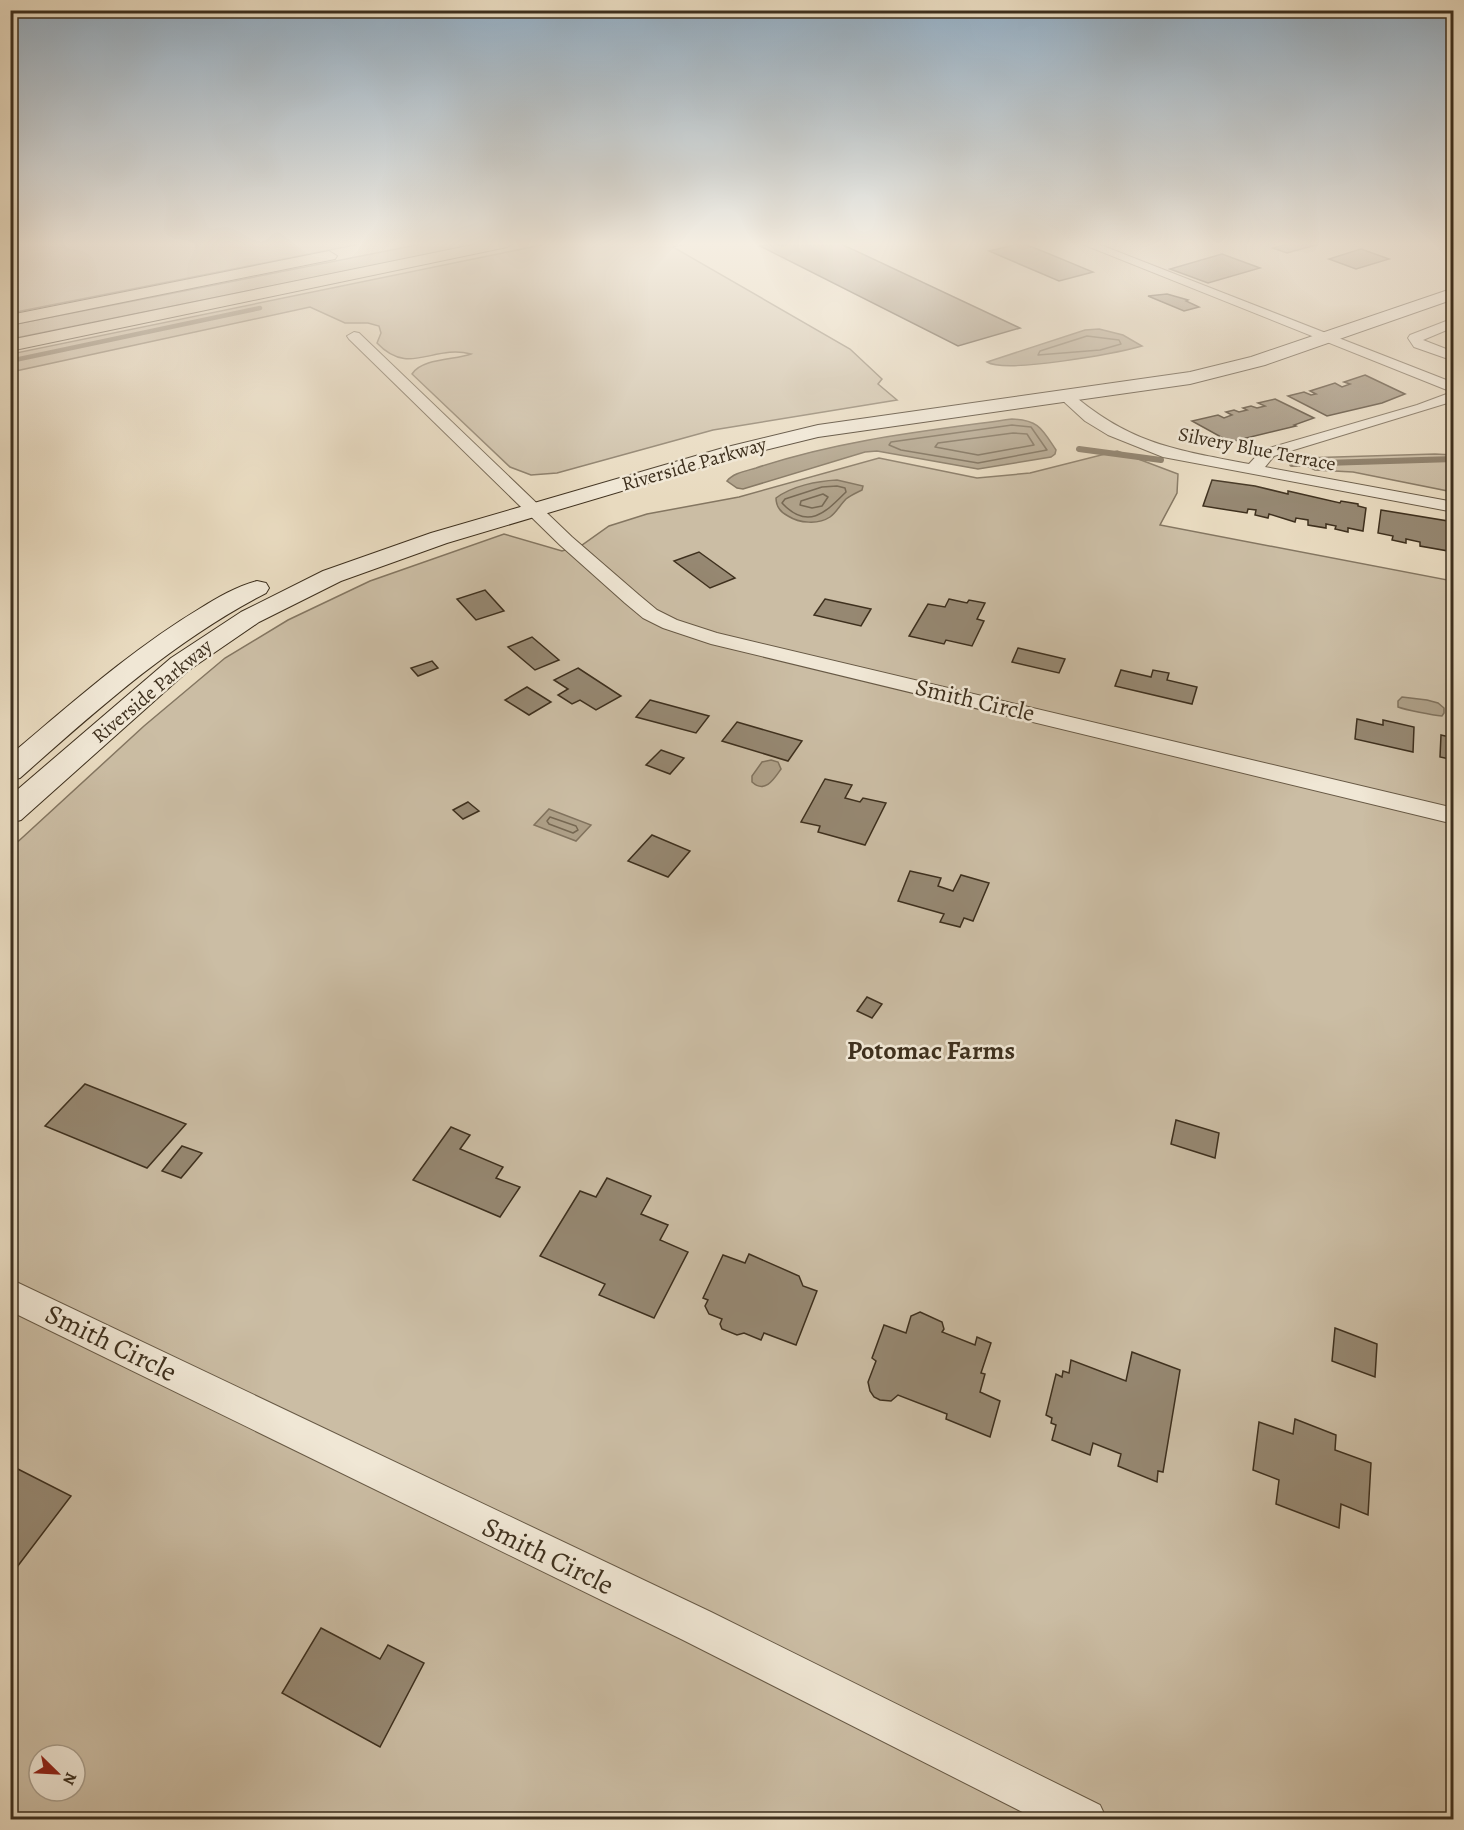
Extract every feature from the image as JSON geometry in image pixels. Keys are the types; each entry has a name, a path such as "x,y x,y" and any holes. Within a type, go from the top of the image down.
{"highway":[{"path":"10,346 99,327"}],"main road":[{"name":"Riverside Parkway","path":"10,813 180,664 250,617 287,596 341,572 439,538 528,502 721,439 783,424 861,410 1176,366 1228,353 1306,327"},
{"name":"Riverside Parkway","path":"10,771 142,661 203,618 250,591 367,541 818,430 1165,383 1258,361 1355,327"}],"street":[{"path":"1297,327 1454,388"},
{"path":"1441,327 1415,338 1419,344 1454,357"},
{"name":"Smith Circle","path":"354,336 566,541 650,614 690,632 1454,816"},
{"name":"Silvery Blue Terrace","path":"1066,396 1091,418 1151,448 1204,462 1454,507"},
{"path":"1255,471 1258,462 1269,453 1400,415 1454,396"},
{"name":"Smith Circle","path":"10,1294 697,1626 1085,1820"}],"shaded area":[{"path":"11,327 68,327 11,339"},
{"path":"140,327 216,327 11,372 11,354"},
{"path":"379,327 813,327 850,349 882,379 878,384 897,400 713,430 557,473 531,475 510,467 412,374 431,362 471,354 457,352 422,358 400,358 389,353 377,343 381,333"},
{"path":"1117,451 1178,474 1177,493 1160,525 1453,581 1453,1819 11,1820 11,848 144,726 225,658 288,620 370,581 504,534 562,551 582,545 609,526 647,514 739,497 879,458 977,478 1030,473"},
{"path":"1453,455 1453,492 1353,472 1315,470 1300,463 1303,458"}],"water":[{"path":"1099,329 1123,335 1142,346 1038,364 1016,366 987,362 1085,330"},
{"path":"1012,419 1028,421 1039,427 1056,450 1055,454 1051,457 978,469 877,451 865,452 743,489 727,481 740,473 787,458 851,443"},
{"path":"837,480 863,486 862,490 846,499 825,520 809,522 798,520 785,514 778,507 776,498 789,490 813,483"},
{"path":"1402,697 1438,703 1444,708 1444,713 1442,716 1398,707 1398,701"},
{"path":"771,760 778,762 781,769 772,781 765,786 752,782 752,776 762,762"},
{"path":"549,809 591,825 576,841 534,825"}],"building":[{"path":"921,327 1020,328 958,346"},
{"path":"1365,375 1405,394 1382,403 1327,416 1288,396 1304,392 1311,395 1316,394 1310,391 1335,383 1342,387 1350,384 1344,382"},
{"path":"1275,399 1314,418 1294,425 1296,426 1230,442 1192,421 1218,415 1224,418 1232,415 1226,412 1234,410 1239,412 1251,406 1257,408 1265,406 1258,403"},
{"path":"1212,480 1255,486 1288,494 1288,491 1340,503 1341,501 1358,504 1366,508 1363,531 1348,528 1348,532 1326,524 1326,528 1308,525 1308,520 1296,518 1295,522 1269,514 1268,518 1255,515 1256,510 1248,509 1247,513 1203,506"},
{"path":"1381,510 1454,522 1454,552 1420,546 1420,542 1406,539 1406,543 1392,540 1393,536 1378,533"},
{"path":"699,552 735,578 710,588 674,561"},
{"path":"485,590 504,611 476,620 457,599"},
{"path":"825,599 871,609 861,626 814,615"},
{"path":"949,599 967,603 969,600 985,603 977,619 984,621 972,646 946,640 944,644 909,636 928,604 945,607"},
{"path":"532,637 559,660 535,670 508,647"},
{"path":"1018,648 1065,659 1059,673 1012,662"},
{"path":"432,661 438,668 418,676 411,668"},
{"path":"578,668 621,696 596,710 580,700 572,704 558,695 568,689 554,680"},
{"path":"1121,670 1151,677 1153,670 1169,673 1167,680 1197,687 1192,704 1115,686"},
{"path":"527,687 551,702 529,715 505,700"},
{"path":"650,700 709,716 696,733 636,717"},
{"path":"1357,719 1383,725 1383,720 1414,727 1413,752 1355,739"},
{"path":"737,722 802,741 788,761 722,741"},
{"path":"1441,735 1454,738 1454,760 1440,757"},
{"path":"661,750 684,758 670,774 646,765"},
{"path":"825,779 852,785 845,798 860,802 863,798 886,803 865,845 818,832 820,826 801,822"},
{"path":"468,802 479,811 463,819 453,810"},
{"path":"652,835 690,851 668,877 628,861"},
{"path":"910,871 941,878 938,886 953,891 961,875 989,883 973,921 964,918 960,927 940,922 944,914 898,901"},
{"path":"867,997 882,1004 872,1018 857,1011"},
{"path":"85,1084 186,1124 147,1168 45,1126"},
{"path":"1176,1120 1219,1133 1215,1158 1171,1144"},
{"path":"451,1127 470,1135 460,1149 503,1167 496,1178 520,1187 500,1217 413,1180"},
{"path":"182,1146 202,1153 181,1178 162,1171"},
{"path":"607,1178 651,1196 641,1214 668,1225 660,1240 688,1252 654,1318 599,1295 605,1284 540,1256 580,1191 596,1197"},
{"path":"749,1254 799,1276 803,1286 817,1291 796,1345 764,1333 761,1340 744,1333 737,1335 722,1329 720,1324 722,1319 709,1314 705,1306 708,1300 703,1298 723,1255 745,1263"},
{"path":"920,1312 942,1322 944,1329 942,1332 975,1345 977,1337 991,1343 981,1373 985,1374 980,1392 1000,1401 990,1437 946,1419 947,1414 898,1395 891,1401 880,1400 870,1391 868,1382 876,1361 872,1358 884,1325 906,1333 911,1316"},
{"path":"1335,1328 1377,1344 1375,1377 1332,1361"},
{"path":"1132,1352 1180,1370 1163,1472 1158,1471 1157,1482 1118,1466 1121,1454 1093,1443 1090,1455 1052,1440 1056,1425 1051,1423 1052,1418 1046,1415 1056,1374 1062,1377 1063,1371 1069,1373 1071,1360 1126,1381"},
{"path":"1295,1419 1336,1435 1335,1450 1371,1463 1368,1515 1341,1504 1339,1528 1276,1504 1279,1480 1253,1470 1259,1422 1293,1434"},
{"path":"10,1465 71,1496 17,1567 10,1564"},
{"path":"321,1628 380,1659 388,1645 424,1663 380,1747 282,1693"}],"waterway":[{"path":"10,361 168,327"},
{"path":"1079,449 1161,460"},
{"path":"1292,464 1454,459"}],"district":[{"name":"Potomac Farms","path":"931,1050"}]}
